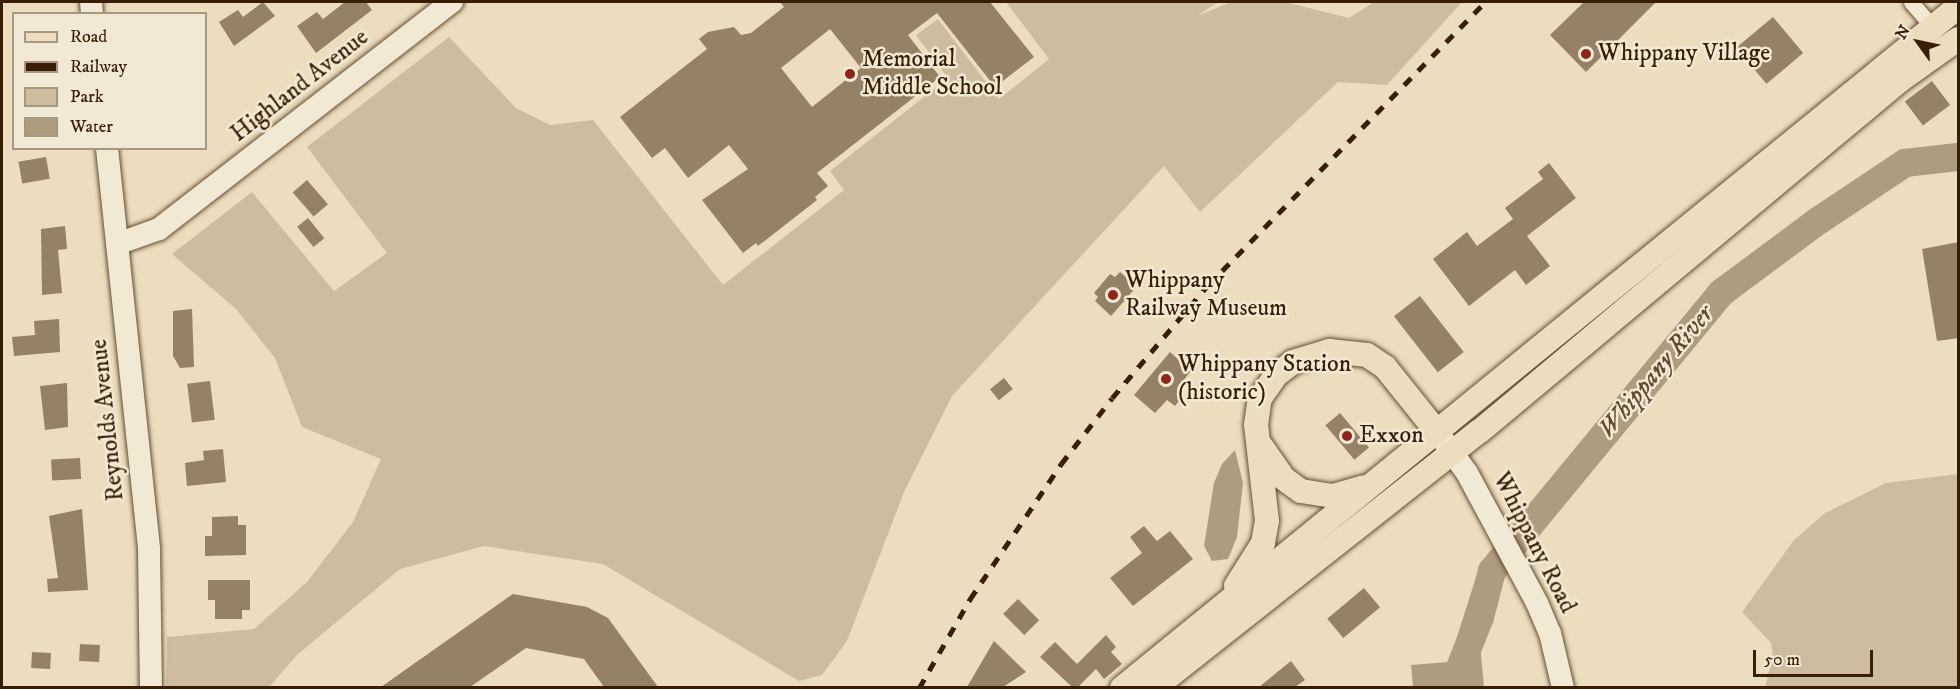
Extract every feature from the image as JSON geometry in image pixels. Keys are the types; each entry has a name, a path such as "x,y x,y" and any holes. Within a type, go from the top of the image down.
{"main road":[{"path":"1122,687 1500,382 1932,26 1959,8"},
{"path":"1154,687 1453,453 1899,81 1959,39"},
{"path":"1193,632 1231,593 1263,543 1267,521 1256,436 1260,398 1275,375 1313,353 1346,350 1367,355 1385,367 1437,432"},
{"path":"1256,436 1267,459 1301,491 1333,496 1375,483"}],"street":[{"name":"Highland Avenue","path":"117,244 159,229 452,2"},
{"path":"1911,2 1932,26"},
{"name":"Reynolds Avenue","path":"106,150 149,550 151,687"},
{"name":"Whippany Road","path":"1437,432 1486,506 1520,568 1550,633 1563,687"}],"green space":[{"path":"1006,2 1218,2 1197,16 1231,2 1285,2 1349,18 1374,2 1462,2 1387,85 1338,82 1200,212 1164,166 952,396 904,492 847,641 822,675 799,681 603,564 484,546 400,569 297,655 269,687 166,687 167,637 254,629 307,582 353,522 381,459 302,427 275,358 236,309 172,254 252,192 334,291 387,253 307,147 449,37 516,108 550,125 593,120 723,285 844,190 830,171 948,78 916,35 938,19 999,99 1049,59"},
{"path":"1958,474 1958,687 1765,687 1773,656 1771,643 1742,612 1794,540 1825,513 1886,483"}],"water":[{"path":"1958,145 1958,169 1931,174 1928,151"},
{"path":"1235,450 1243,483 1237,537 1228,559 1212,561 1204,546 1214,483 1222,464"},
{"path":"1479,568 1498,604 1480,644 1484,687 1413,687 1411,665 1449,662"}],"building":[{"path":"263,2 275,16 234,46 219,22 238,10 243,17"},
{"path":"345,2 366,2 372,10 316,53 297,26 317,12 323,19"},
{"path":"780,2 990,2 1034,57 995,87 937,13 908,35 940,77 817,173 828,186 815,197 817,200 758,246 756,243 743,253 702,200 748,169 729,145 688,178 665,148 652,158 620,117 707,49 699,39 708,32 734,27 741,35 751,33 784,7","holes":["830,29 861,68 812,107 781,68"]},
{"name":"Whippany Village","path":"1584,2 1656,2 1586,72 1550,35"},
{"path":"1773,17 1803,53 1766,84 1736,48"},
{"path":"1932,81 1950,105 1923,125 1905,101"},
{"path":"46,157 50,179 22,184 18,162"},
{"path":"1549,163 1576,198 1527,236 1550,266 1526,285 1515,270 1469,306 1433,259 1467,232 1477,246 1513,219 1505,208 1543,179 1538,172"},
{"path":"307,180 328,204 314,217 293,192"},
{"path":"308,218 324,238 313,247 297,227"},
{"path":"65,226 67,249 58,250 62,293 42,295 41,229"},
{"path":"1959,242 1959,338 1937,341 1922,249"},
{"name":"Whippany Railway Museum","path":"1120,272 1137,286 1111,316 1095,301 1098,297 1094,293 1110,274 1115,277"},
{"path":"1420,296 1464,352 1438,372 1394,316"},
{"path":"192,309 194,367 180,368 173,356 173,311"},
{"path":"59,319 60,352 14,356 12,337 35,335 34,321"},
{"name":"Whippany Station (historic)","path":"1170,352 1191,371 1177,388 1184,394 1175,406 1167,400 1155,413 1134,395"},
{"path":"1004,378 1013,389 999,400 990,389"},
{"path":"210,381 215,420 192,423 187,384"},
{"path":"67,383 68,427 45,430 40,386"},
{"name":"Exxon","path":"1340,413 1369,447 1354,460 1325,425"},
{"path":"223,449 226,482 187,486 185,463 204,460 203,451"},
{"path":"80,458 81,479 52,480 51,460"},
{"path":"82,509 88,590 48,592 47,579 58,578 49,516"},
{"path":"238,516 238,525 246,525 246,555 205,556 205,536 212,536 212,517"},
{"path":"1144,526 1157,541 1170,531 1193,559 1133,606 1110,578 1142,553 1130,537"},
{"path":"208,580 250,580 250,610 242,610 242,619 215,619 215,600 208,600"},
{"path":"1364,588 1380,607 1343,638 1327,619"},
{"path":"513,594 587,607 608,618 658,687 604,687 584,659 526,648 470,687 381,687"},
{"path":"1018,599 1039,620 1024,635 1003,614"},
{"path":"1106,635 1116,647 1111,652 1122,664 1104,679 1096,669 1078,687 1072,687 1040,657 1055,642 1077,664"},
{"path":"994,641 1026,672 1003,687 967,687"},
{"path":"80,644 100,645 99,662 79,661"},
{"path":"32,652 51,653 50,669 31,668"},
{"path":"1291,661 1305,680 1295,687 1259,687"}],"waterway":[{"name":"Whippany River","path":"1452,688 1480,617 1492,571 1721,293 1818,221 1905,163 1958,157"}],"railway":[{"path":"919,688 970,599 1061,464 1112,398 1208,285 1485,2"}],"place":[{"name":"Whippany Village","path":"1586,54"},
{"name":"Memorial Middle School","path":"850,74"},
{"name":"Whippany Railway Museum","path":"1113,295"},
{"name":"Whippany Station (historic)","path":"1166,379"},
{"name":"Exxon","path":"1347,436"}]}
